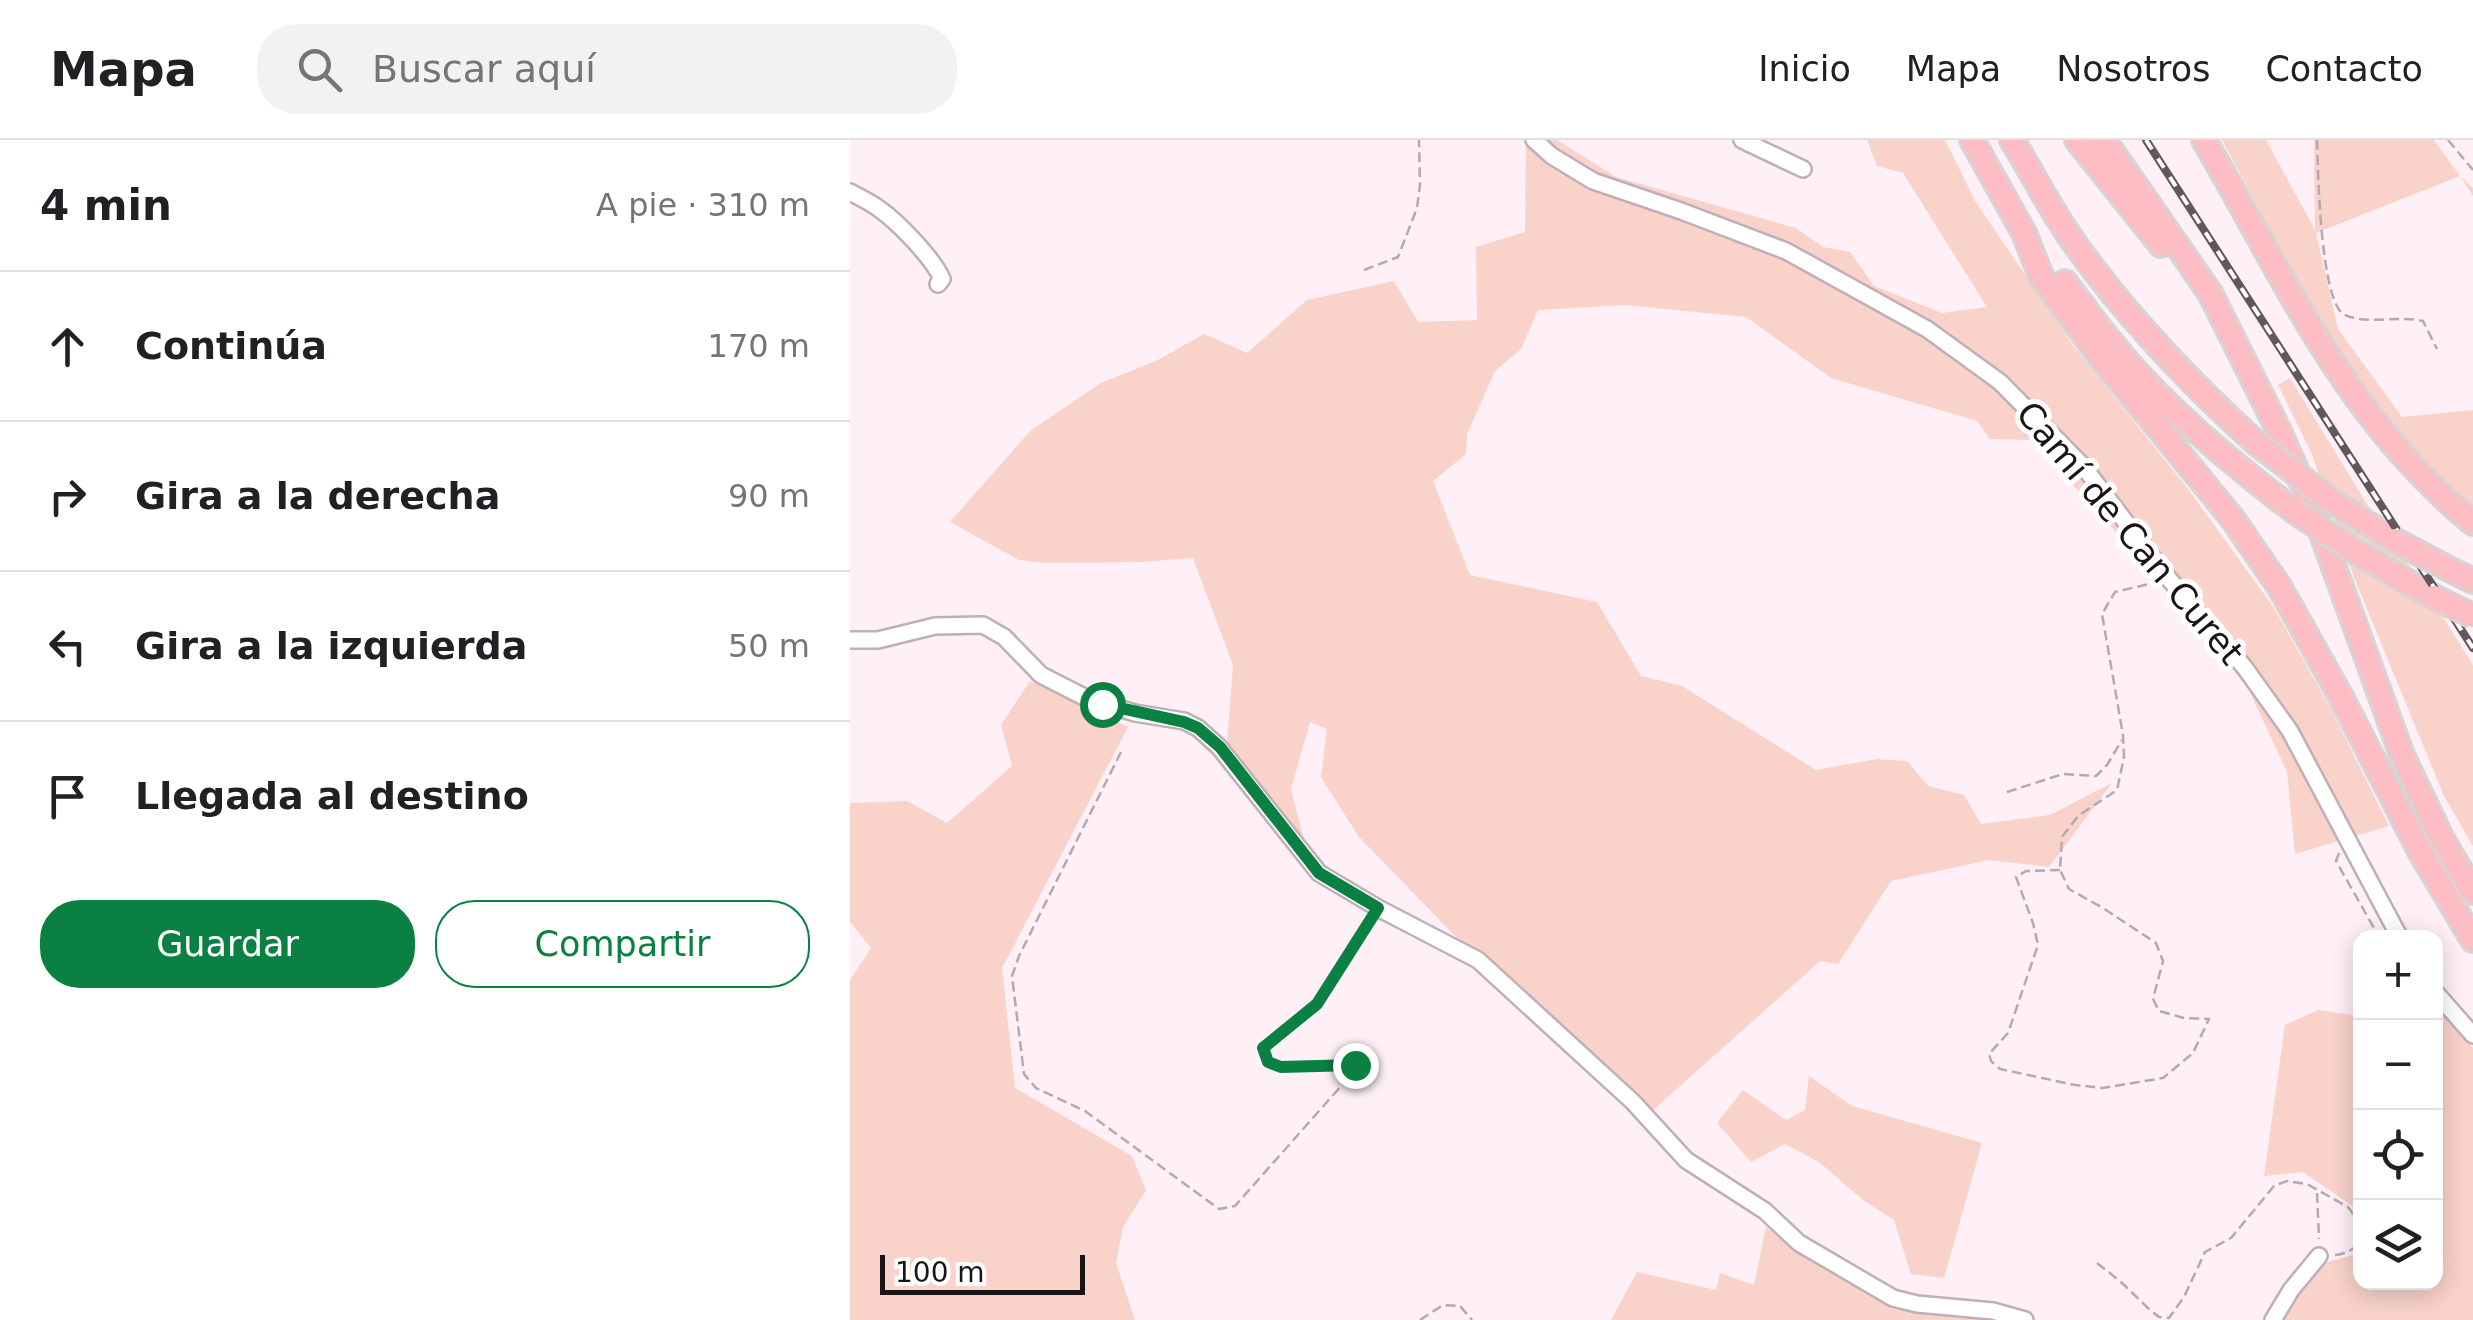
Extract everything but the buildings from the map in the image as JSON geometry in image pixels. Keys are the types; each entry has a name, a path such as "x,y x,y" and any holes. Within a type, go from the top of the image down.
{"highway":[{"path":"1972,140 2024,234 2041,276 2101,358 2232,518 2279,586 2340,694 2421,853 2473,940"},
{"path":"2012,140 2065,230 2095,272 2201,392 2255,442 2333,502 2394,540 2473,581"},
{"path":"2077,140 2177,266 2244,362"},
{"path":"2104,140 2210,292 2278,428 2310,501 2402,755 2442,839 2473,892"},
{"path":"2204,140 2313,332 2365,411 2420,476 2473,523"},
{"path":"2024,234 2142,378 2216,449 2356,552 2473,616"}],"street":[{"name":"Camí de Can Curet","path":"1534,140 1552,156 1594,181 1786,251 1900,313 1970,358 2024,404 2083,466 2290,731 2396,930"},
{"path":"1742,140 1803,169"},
{"path":"850,192 880,208 914,242 937,268 942,279 938,284"},
{"path":"850,640 878,640 935,626 983,625 1004,637 1041,674 1088,699 1198,728 1220,747 1319,873 1478,960 1634,1102 1686,1160 1765,1211 1799,1243 1893,1298 1993,1311 2024,1320"},
{"path":"2443,1001 2473,1035"},
{"path":"2273,1320 2319,1256"}],"path":[{"path":"1364,270 1398,256 1417,208 1419,140"},
{"path":"2317,140 2322,231 2336,307 2355,318 2406,317 2423,321 2436,349"},
{"path":"2448,140 2473,170"},
{"path":"2060,870 2026,870 2016,878 2038,946 2008,1033 1989,1054 1991,1061 2000,1069 2103,1088 2163,1078 2193,1053 2209,1019 2159,1011 2152,999 2163,961 2156,944 2069,889 2060,870 2062,837 2078,816 2117,790 2124,757 2102,614 2115,592 2169,579"},
{"path":"2007,792 2063,774 2096,776 2123,739"},
{"path":"1121,752 1012,976 1024,1074 1036,1088 1084,1111 1219,1209 1234,1206 1360,1068 1281,1067 1268,1062 1263,1048 1317,1004 1378,908"},
{"path":"2352,846 2341,848 2336,861 2374,930"},
{"path":"2097,1263 2159,1317 2169,1318 2184,1297 2204,1252 2230,1238 2274,1186 2287,1181 2307,1184 2353,1214"},
{"path":"2317,1191 2319,1256 2353,1250"},
{"path":"1420,1320 1443,1305 1460,1306 1472,1320"}],"shaded area":[{"path":"1526,140 1557,140 1616,177 1796,228 1823,247 1850,252 1874,286 1942,313 1987,307 1903,173 1877,166 1867,140 1945,140 1975,201 2072,344 2191,493 2274,608 2331,709 2389,826 2295,854 2287,772 2248,688 2173,595 2032,440 1990,439 1977,421 1831,378 1746,317 1625,305 1538,310 1521,349 1495,371 1467,434 1466,454 1433,481 1470,575 1597,602 1641,676 1682,686 1816,770 1877,759 1907,761 1928,786 1964,795 1981,824 2050,815 2112,783 2049,867 1989,860 1891,881 1838,964 1820,961 1652,1111 1540,1006 1455,936 1359,837 1321,777 1327,729 1310,722 1291,789 1304,840 1227,743 1233,665 1193,558 1141,562 1019,560 950,522 1030,431 1101,383 1156,361 1204,334 1247,353 1307,300 1394,281 1418,322 1477,320 1476,247 1525,232"},
{"path":"2222,140 2266,140 2315,230 2314,140 2434,140 2460,176 2316,233 2338,329 2402,417 2473,410 2473,506 2399,436 2321,325"},
{"path":"2290,378 2473,665 2473,846 2444,796 2355,580 2312,454 2278,385"},
{"path":"1030,681 1128,727 1002,968 1015,1088 1132,1156 1146,1190 1123,1227 1116,1263 1135,1320 850,1320 850,980 871,948 850,922 850,803 907,801 947,823 1012,766 1001,725"},
{"path":"2318,1010 2353,1015 2353,1206 2303,1172 2264,1176 2285,1025"},
{"path":"2443,1014 2473,1048 2473,1320 2282,1320 2317,1265 2353,1255 2353,1290 2443,1290"},
{"path":"1809,1076 1852,1106 1982,1143 1944,1278 1911,1274 1894,1220 1863,1200 1819,1162 1785,1144 1751,1162 1717,1123 1743,1090 1786,1120 1805,1110"},
{"path":"1766,1227 1820,1266 1892,1309 1989,1320 1611,1320 1637,1272 1716,1290 1720,1273 1754,1285"}],"railway":[{"path":"2146,140 2473,648"}],"route":[{"path":"1102,704 1198,728 1220,747 1319,873 1378,908 1317,1004 1263,1048 1268,1062 1281,1067 1355,1065"}]}
